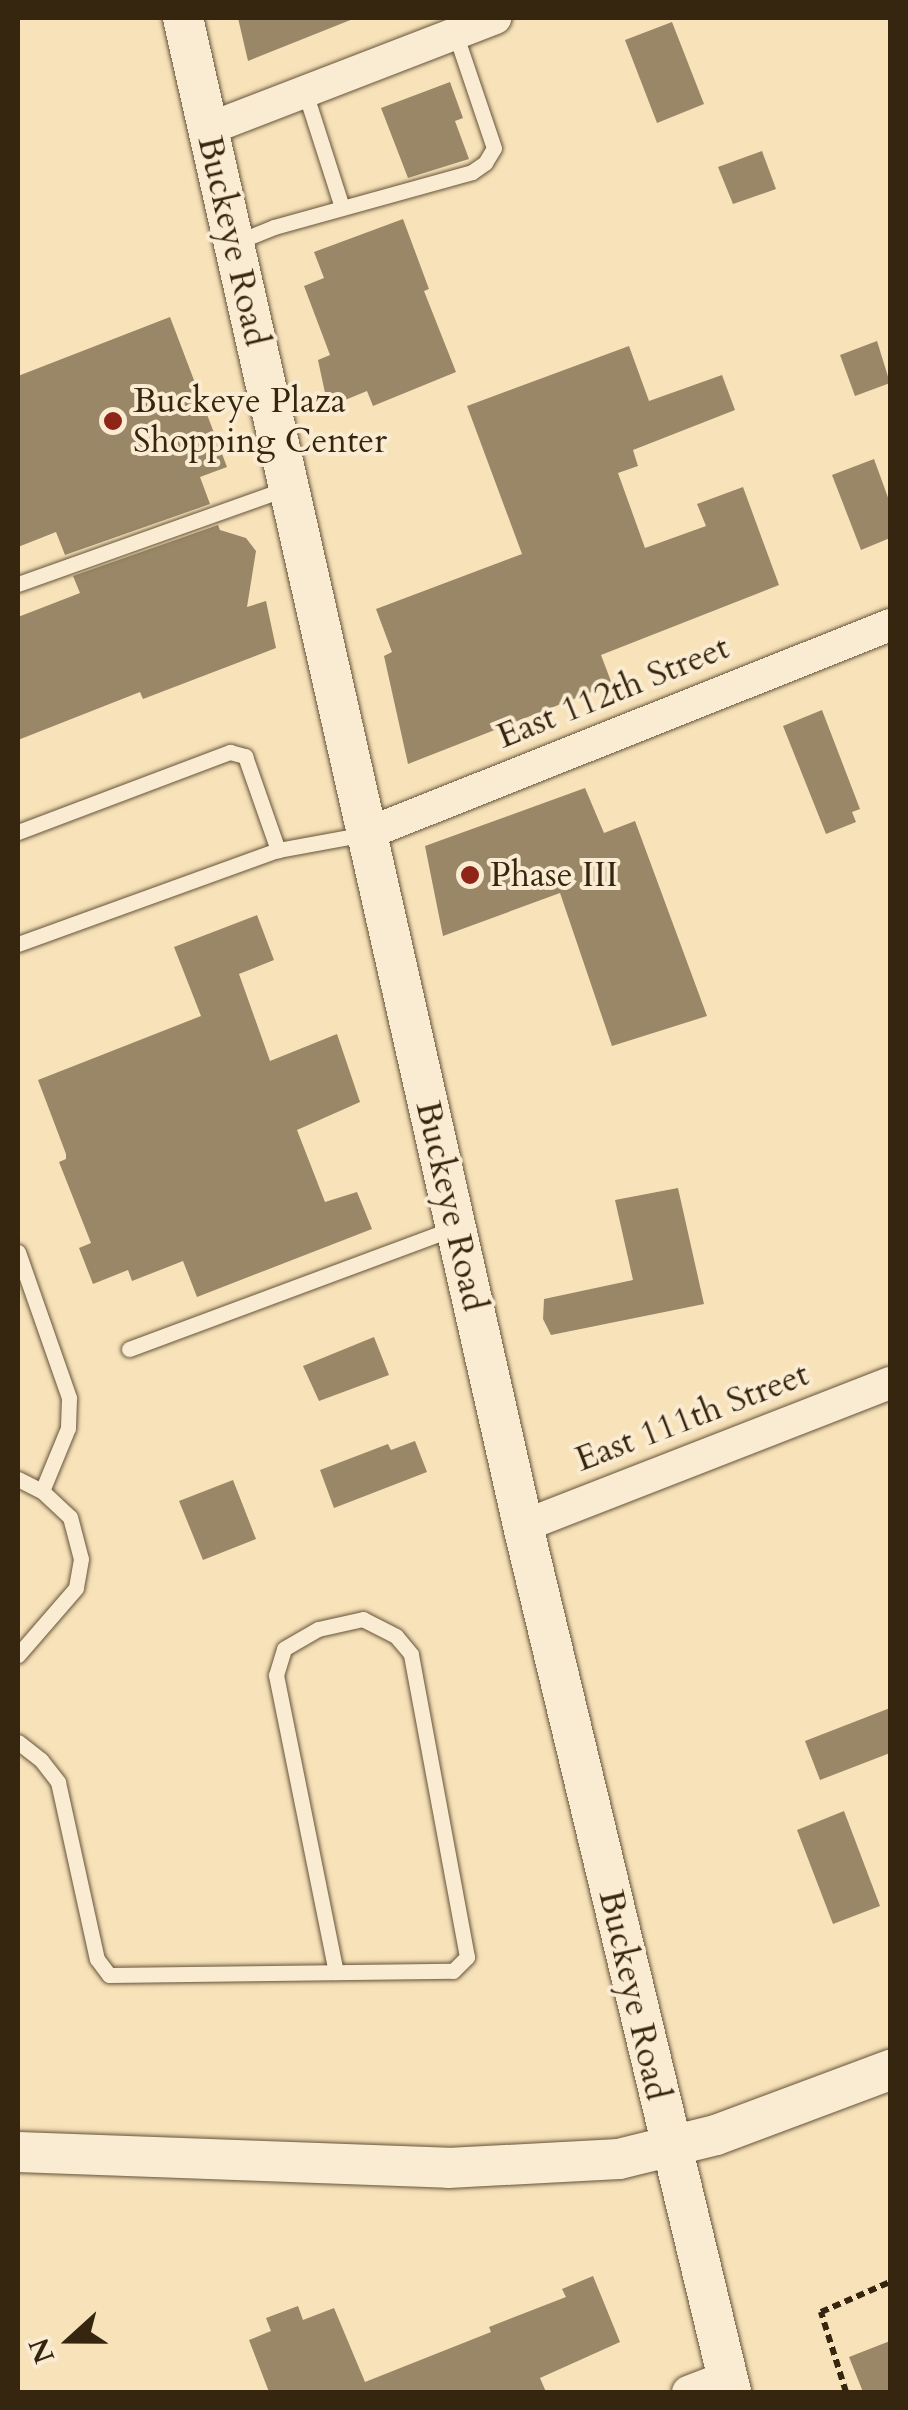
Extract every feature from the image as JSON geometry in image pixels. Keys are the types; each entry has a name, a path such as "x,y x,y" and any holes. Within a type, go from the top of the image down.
{"street":[{"name":"Buckeye Road","path":"182,18 523,1526 729,2385"},
{"path":"208,130 495,18"},
{"name":"East 112th Street","path":"366,834 890,625"},
{"name":"East 111th Street","path":"523,1526 890,1382"},
{"path":"18,2152 448,2168 619,2159 716,2136 890,2070"},
{"path":"688,2392 729,2385"}],"lane":[{"path":"233,243 342,207 472,172 485,163 494,148 455,33"},
{"path":"305,92 342,207"},
{"path":"18,584 288,488"},
{"path":"18,832 230,752 244,756 278,850"},
{"path":"18,944 278,850 366,834"},
{"path":"130,1348 456,1228"},
{"path":"18,1252 69,1398 68,1428 42,1492"},
{"path":"18,1479 42,1492 70,1516 82,1559 76,1588 18,1654"},
{"path":"18,1742 41,1760 58,1782 97,1959 110,1974 453,1971 466,1957 411,1654 396,1636 364,1619 318,1629 284,1649 276,1675 336,1972"}],"path":[{"path":"846,2392 821,2312 890,2282"}],"building":[{"path":"238,18 353,18 353,19 248,61"},
{"path":"672,22 704,104 657,123 625,40"},
{"path":"450,82 463,118 455,121 469,159 408,178 381,108"},
{"path":"762,151 776,189 733,204 718,167"},
{"path":"403,219 429,289 424,291 456,372 373,406 367,391 328,407 318,360 330,355 304,286 324,278 314,252"},
{"name":"Buckeye Plaza Shopping Center","path":"170,317 227,467 200,477 210,504 65,555 56,532 18,547 18,376"},
{"path":"877,341 890,383 855,396 840,355"},
{"path":"629,346 649,401 722,375 735,410 633,450 638,466 618,473 645,548 706,526 697,504 743,487 779,585 601,655 612,684 408,764 384,656 392,652 376,609 522,554 467,406"},
{"path":"874,459 890,503 890,538 861,550 832,475"},
{"path":"218,525 220,530 246,538 256,551 247,607 266,601 276,648 143,699 140,692 18,740 18,617 80,593 73,576"},
{"path":"822,710 860,809 852,812 856,822 826,834 783,726"},
{"path":"585,788 604,833 635,821 707,1016 612,1046 560,893 443,936 425,846"},
{"path":"257,915 274,960 239,974 270,1061 337,1034 360,1102 297,1130 325,1202 357,1192 372,1229 197,1297 183,1261 132,1281 128,1270 93,1284 79,1248 91,1243 59,1162 66,1159 66,1154 38,1080 201,1016 174,947"},
{"path":"678,1188 704,1304 551,1335 543,1319 544,1299 633,1280 615,1200"},
{"path":"374,1337 389,1375 319,1401 303,1366"},
{"path":"415,1441 427,1472 334,1508 320,1470 388,1444 391,1450"},
{"path":"233,1480 256,1539 203,1560 179,1501"},
{"path":"890,1708 890,1753 820,1780 805,1741"},
{"path":"844,1811 880,1906 833,1924 797,1830"},
{"path":"593,2276 620,2342 540,2378 546,2392 269,2392 249,2340 271,2331 266,2318 298,2306 303,2320 334,2308 365,2382 491,2332 489,2327 566,2297 562,2289"},
{"path":"890,2341 890,2392 863,2392 849,2357"}],"place":[{"name":"Buckeye Plaza Shopping Center","path":"113,421"},
{"name":"Phase III","path":"470,875"}]}
